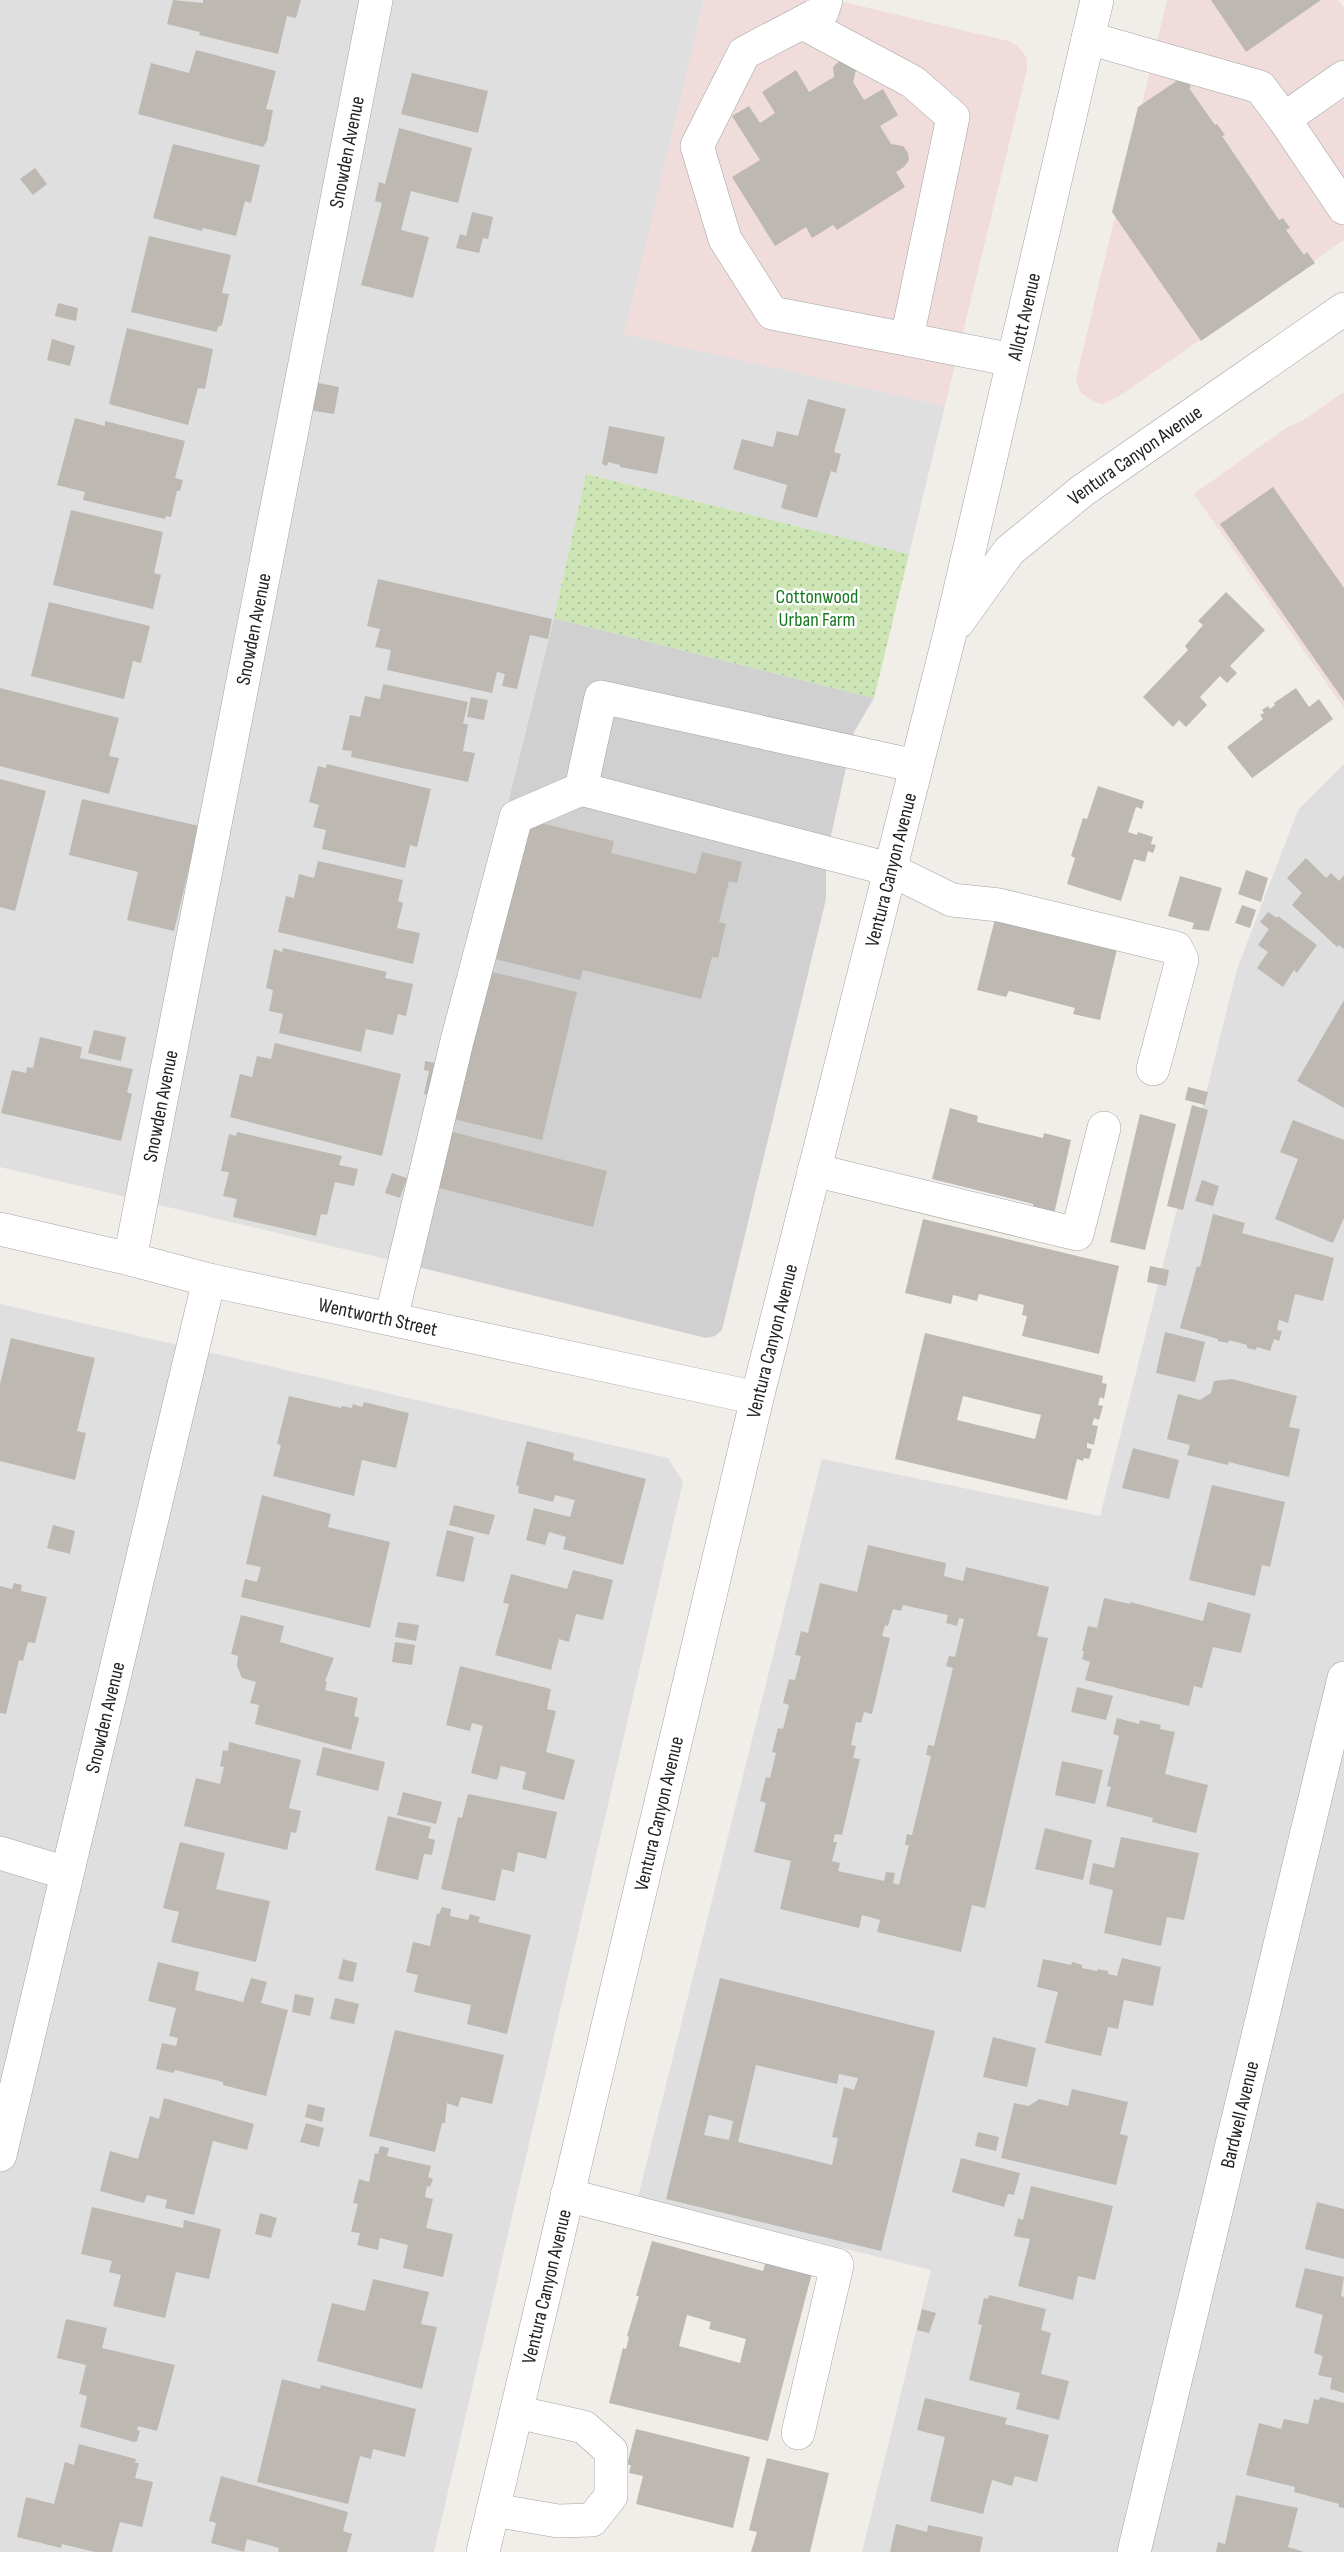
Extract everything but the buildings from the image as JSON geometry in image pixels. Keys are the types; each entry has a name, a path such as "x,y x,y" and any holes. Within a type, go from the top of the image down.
{"street":[{"name":"Snowden Avenue","path":"130,1259 376,0"},
{"path":"826,0 822,12 744,52 697,146 725,239 772,313 1013,360"},
{"name":"Allott Avenue","path":"950,633 1096,0"},
{"path":"803,23 913,82 953,117 907,338"},
{"path":"1088,38 1260,87 1344,208"},
{"path":"1284,119 1344,77"},
{"name":"Ventura Canyon Avenue","path":"483,2552 758,1398 950,633 1009,551 1082,491 1344,309"},
{"path":"581,789 601,697 916,766"},
{"path":"391,1319 457,1041 516,817 581,789 889,869 952,900 999,905 1176,948 1182,960 1153,1069"},
{"path":"814,1170 1077,1234 1104,1128"},
{"name":"Wentworth Street","path":"0,1229 209,1280 758,1398"},
{"name":"Snowden Avenue","path":"0,2155 209,1280"},
{"name":"Bardwell Avenue","path":"1134,2552 1344,1678"},
{"path":"0,1853 66,1873"},
{"path":"567,2195 837,2265 798,2433"},
{"path":"493,2510 558,2521 592,2520 612,2496 611,2451 584,2427 516,2412"}],"shaded area":[{"path":"0,0 704,0 625,334 945,406 909,554 586,474 554,618 394,1261 0,1167"},
{"path":"704,0 835,0 1008,41 1023,52 1027,59 1027,70 945,406 624,334"},
{"path":"1167,0 1338,0 1344,8 1344,240 1118,397 1103,404 1094,402 1080,392 1076,379"},
{"path":"1344,392 1344,708 1194,494 1286,428 1302,421"},
{"path":"554,618 874,698 854,732 826,858 826,899 722,1330 715,1336 706,1338 394,1261"},
{"path":"1344,764 1344,2552 862,2552 931,2270 638,2197 822,1459 1100,1516 1237,969 1298,810"},
{"path":"0,1304 668,1458 683,1482 434,2552 0,2552"}],"green space":[{"name":"Cottonwood Urban Farm","path":"586,474 909,554 874,698 554,618"}]}
